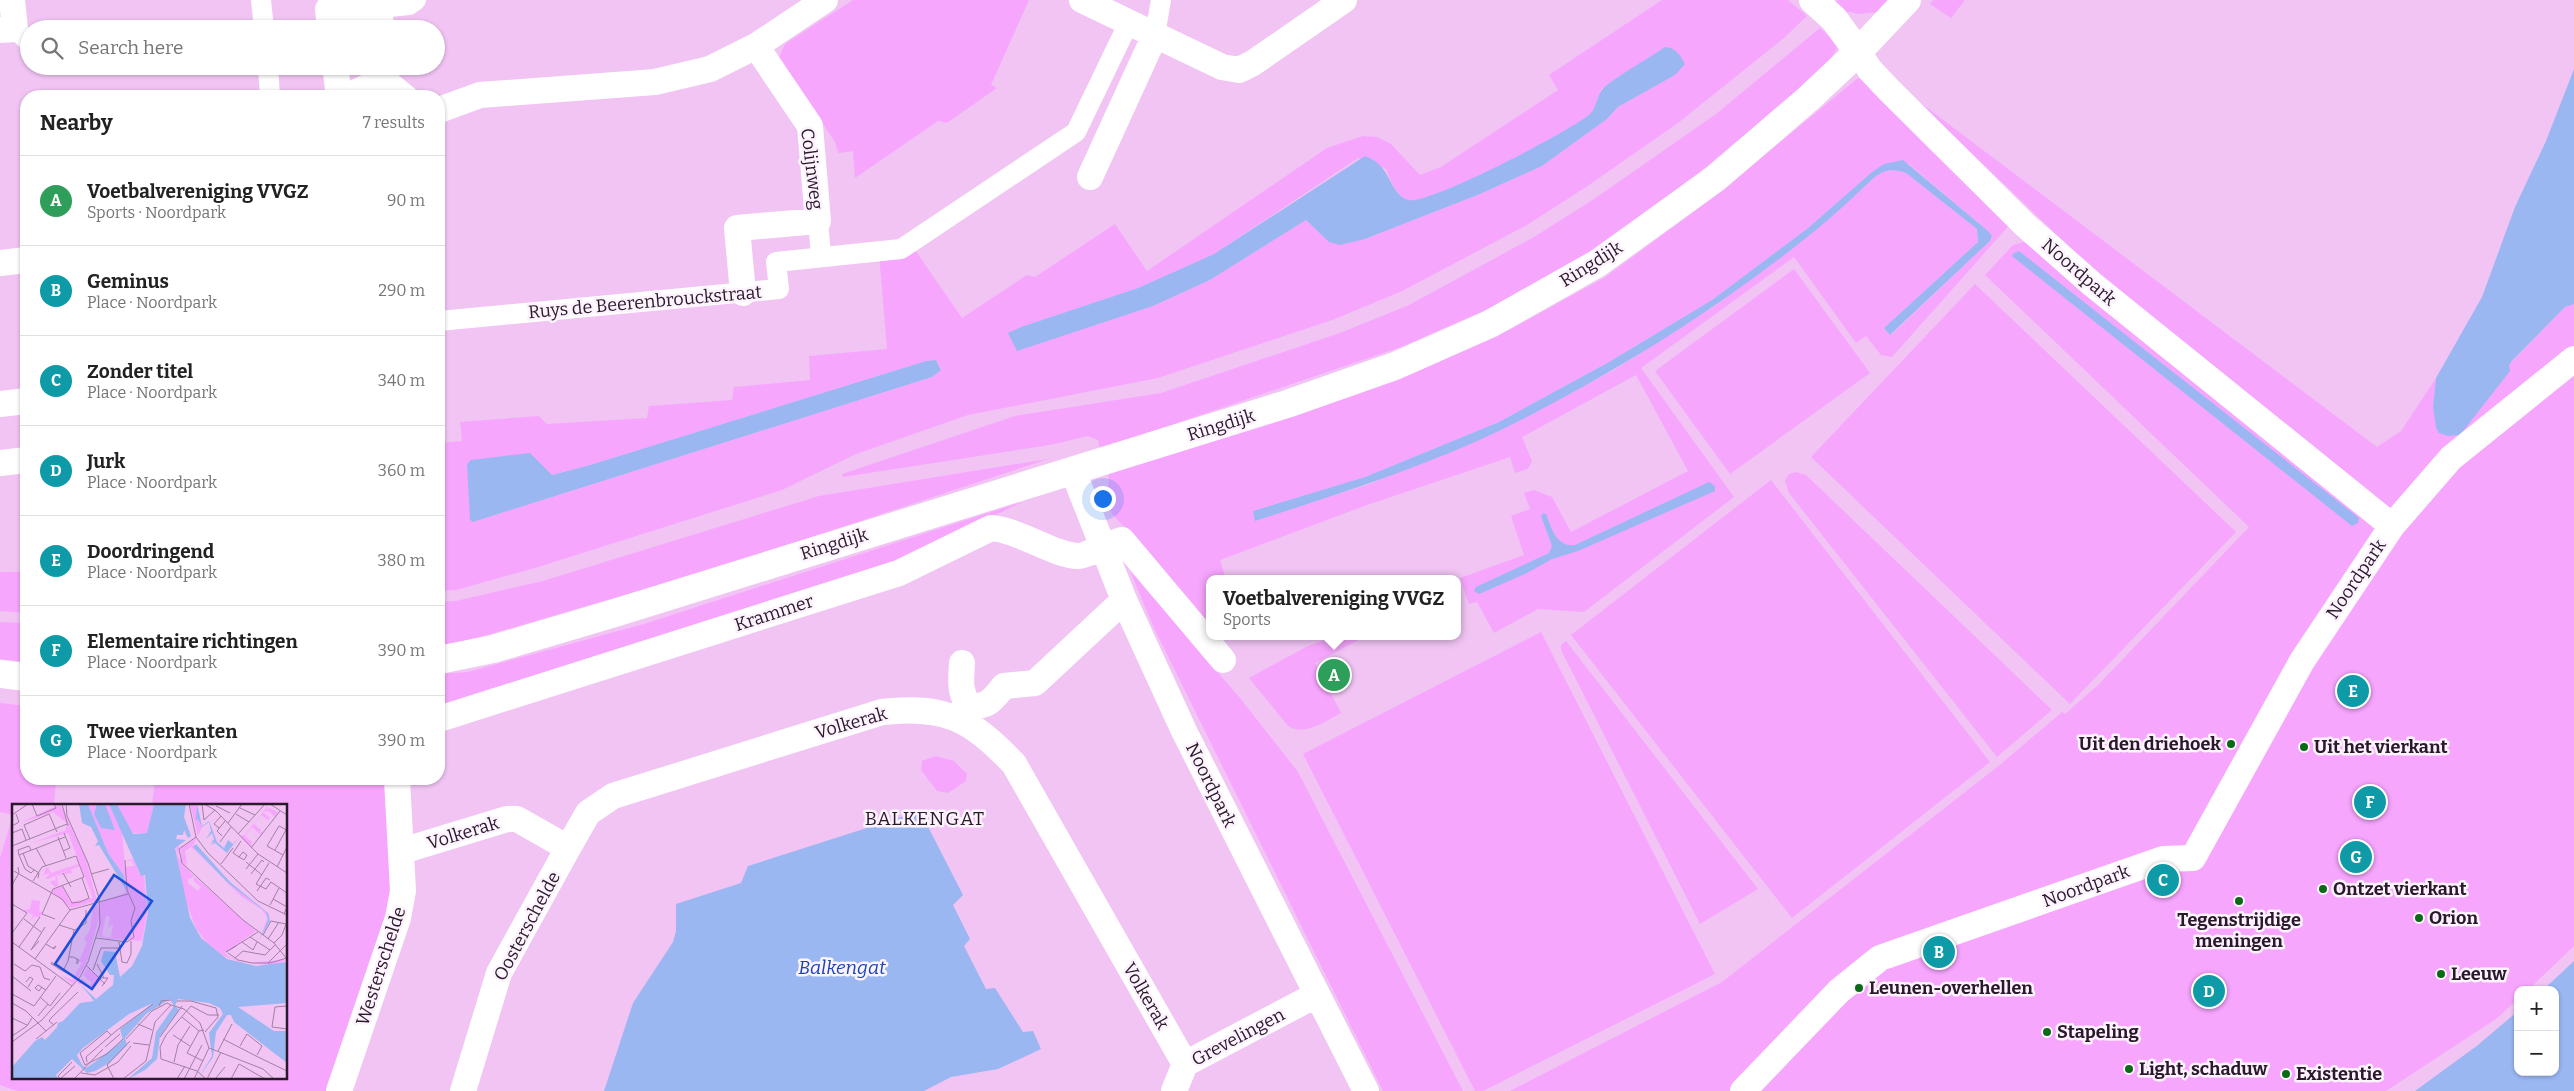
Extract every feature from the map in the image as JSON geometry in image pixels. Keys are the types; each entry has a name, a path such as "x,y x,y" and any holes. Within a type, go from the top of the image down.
{"main road":[{"path":"1813,0 1834,20 1858,52"},
{"name":"Ringdijk","path":"445,659 493,650 1287,404 1386,369 1490,324 1598,263 1716,178 1808,99 1858,52 1907,0"},
{"path":"0,674 20,676"}],"street":[{"path":"12,0 15,34"},
{"path":"261,0 263,20"},
{"path":"326,13 380,10 409,5 416,0"},
{"path":"1082,0 1222,67 1238,70 1253,63 1344,0"},
{"path":"1090,178 1155,35 1160,0"},
{"path":"445,108 480,95 655,82 710,69 756,46 807,5"},
{"path":"1112,130 1076,132 1129,22"},
{"name":"Colijnweg","path":"743,293 737,228 818,221 810,126 756,46"},
{"name":"Noordpark","path":"1858,52 1883,83 2004,204 2092,284 2392,526"},
{"path":"269,75 270,90"},
{"path":"336,75 337,90"},
{"path":"357,90 380,75"},
{"path":"388,75 402,90"},
{"name":"Ruys de Beerenbrouckstraat","path":"445,320 779,289 776,262 901,249 1076,132"},
{"path":"818,221 822,256"},
{"path":"0,263 20,261"},
{"name":"Noordpark","path":"1743,1091 1839,991 1880,958 2163,859 2193,858 2302,661 2392,526 2451,458 2574,359"},
{"path":"0,404 20,402"},
{"path":"0,463 20,461"},
{"name":"Noordpark","path":"1073,471 1124,600 1184,732 1366,1091"},
{"name":"Krammer","path":"445,717 899,573 991,528 1008,530 1065,553 1081,556 1102,546 1122,540 1127,542 1206,639"},
{"path":"962,663 960,690 964,699 969,706 982,707 990,702 1004,686 1035,683 1124,600"},
{"name":"Krammer","path":"1207,640 1223,660"},
{"name":"Volkerak","path":"402,851 507,819 517,819 568,848 588,813 613,796 882,712 910,709 937,711 977,729 992,740 1014,764 1185,1064"},
{"name":"Westerschelde","path":"339,1091 395,931 403,891 397,785"},
{"name":"Oosterschelde","path":"463,1091 499,973 568,848"},
{"name":"Grevelingen","path":"1174,1091 1185,1064 1316,995"}],"shaded area":[{"path":"853,0 1029,0 991,85 997,88 947,123 938,121 855,178 853,151 838,153 835,142 779,57 785,44"},
{"path":"1662,0 1788,0 1807,16 1784,38 1678,123 1586,187 1527,225 1402,291 1335,319 1158,378 968,415 856,454 782,490 538,567 456,590 445,591 445,442 462,441 460,422 539,416 547,424 647,418 649,406 732,400 734,387 810,380 809,356 887,349 879,254 915,250 962,318 1027,275 1035,277 1115,224 1147,271 1327,148 1363,136 1377,137 1391,144 1420,175 1441,167 1558,90 1549,75","holes":["1675,75 1618,107 1607,119 1542,166 1480,194 1365,239 1329,242 1306,220 1210,280 1153,306 1017,350 1009,333 1021,327 1138,288 1214,254 1358,158 1386,169 1396,190 1404,198 1414,201 1427,198 1505,163 1581,121 1593,111 1602,88","936,360 941,369 932,377 473,522 470,520 546,471 551,475 590,465 926,361"]},
{"path":"1838,0 1888,0 1878,12 1859,14 1844,11 1836,2"},
{"path":"1933,0 1965,0 1951,18 1930,4"},
{"path":"1820,28 1835,42 1837,48 1825,68 1696,175 1589,254 1497,305 1401,347 1100,449 1098,440 1088,436 1050,445 843,477 842,474 1015,416 1161,393 1340,333 1409,305 1534,237 1594,199 1716,114"},
{"path":"1858,78 1866,80 2013,221 1892,357 1881,355 1866,336 1856,343 1794,257 1641,368 1734,497 1584,612 1538,609 1494,633 1477,602 1469,604 1461,578 1524,555 1511,516 1530,509 1524,493 1534,490 1552,497 1571,532 1688,471 1636,375 1522,437 1532,461 1528,469 1515,473 1510,457 1367,505 1220,560 1225,575 1206,575 1206,625 1108,507 1108,470 1411,374 1509,330 1604,278 1714,197","holes":["1909,164 1992,236 1990,241 1891,335 1884,328 1978,242 1977,229 1906,173 1894,170 1884,172 1876,176 1812,233 1716,305 1614,370 1502,429 1367,485 1255,520 1253,511 1365,477 1499,422 1609,362 1712,300 1808,228 1872,172"]},
{"path":"1914,98 2377,447 2401,431 2436,378 2433,406 2509,365 2565,307 2574,304 2574,946 2532,986 2514,986 2514,1003 2496,1019 2386,1091 1510,1091 1722,982 2001,764 2062,712 2065,714 2098,685 2249,527 1985,275 2013,245 2024,242 2099,275"},
{"path":"1794,269 1870,373 1730,474 1655,371"},
{"path":"1975,284 2236,532 2070,704 1811,457"},
{"path":"1048,459 730,564 477,638 445,646 445,602 456,601 543,581 819,496"},
{"path":"1796,472 1806,475 2052,710 1997,757 1789,493 1785,481 1789,474"},
{"path":"1771,480 1990,762 1792,918 1571,635"},
{"path":"1022,502 883,571 445,710 445,674 468,672 644,624"},
{"path":"1130,571 1240,698 1298,772 1463,1091 1383,1091 1154,628"},
{"path":"0,572 20,572 20,613 0,611"},
{"path":"0,622 20,623 20,661 0,659"},
{"path":"1541,632 1715,974 1483,1091 1475,1091 1303,754"},
{"path":"1324,640 1358,640 1315,663 1341,713 1315,727 1301,730 1288,726 1249,678 1306,647"},
{"path":"1566,641 1758,889 1700,924 1561,650 1561,645"},
{"path":"0,703 20,705 20,785 56,785 54,804 12,804 12,815 0,812"},
{"path":"936,756 954,761 967,774 966,781 948,793 937,791 921,770 922,761"},
{"path":"154,785 387,785 394,899 328,1091 17,1091 0,1085 0,858 12,818 12,1078 288,1078 288,804 152,804"}],"water":[{"path":"1665,47 1675,50 1685,64 1675,75 1618,107 1607,119 1542,166 1480,194 1365,239 1340,245 1329,242 1306,220 1210,280 1153,306 1017,351 1008,333 1138,288 1214,254 1365,156 1374,160 1380,166 1397,191 1408,200 1421,199 1469,180 1530,150 1578,123 1592,112 1600,93 1606,86"},
{"path":"2574,69 2574,304 2565,307 2513,360 2509,365 2510,371 2460,435 2448,436 2439,433 2436,428 2433,406 2436,378 2482,297 2515,207 2546,141"},
{"path":"1903,160 1992,236 1990,241 1890,335 1884,328 1978,242 1977,229 1906,173 1894,170 1876,176 1820,227 1739,289 1701,315 1624,364 1544,408 1443,456 1350,490 1255,521 1253,511 1365,477 1499,422 1609,362 1712,300 1808,228 1872,172 1884,164"},
{"path":"2019,251 2359,518 2358,523 2352,526 2012,256"},
{"path":"936,360 941,370 932,377 473,522 470,520 467,464 471,460 530,453 552,475 590,465 926,361"},
{"path":"1709,482 1715,486 1715,491 1578,551 1552,559 1527,573 1479,594 1474,591 1476,587 1549,553 1552,546 1541,516 1543,513 1546,514 1559,540 1569,545 1575,545"},
{"name":"Balkengat","path":"920,811 963,895 953,905 970,939 964,946 986,989 995,988 1023,1032 1033,1031 1041,1049 998,1069 951,1077 924,1091 604,1091 633,1003 673,942 676,931 676,904 741,883 748,866"},
{"path":"2574,961 2574,1091 2415,1091 2478,1045 2514,1014 2514,1076 2559,1076 2559,986 2547,986"}],"place":[{"name":"Voetbalvereniging VVGZ","path":"1334,675"},
{"name":"Doordringend","path":"2353,691"},
{"name":"Uit den driehoek","path":"2231,744"},
{"name":"Uit het vierkant","path":"2304,747"},
{"name":"Elementaire richtingen","path":"2370,802"},
{"name":"Twee vierkanten","path":"2356,857"},
{"name":"Zonder titel","path":"2163,880"},
{"name":"Ontzet vierkant","path":"2323,889"},
{"name":"Tegenstrijdige meningen","path":"2239,901"},
{"name":"Orion","path":"2419,918"},
{"name":"Geminus","path":"1939,952"},
{"name":"Leeuw","path":"2441,974"},
{"name":"Leunen-overhellen","path":"1859,988"},
{"name":"Jurk","path":"2209,991"},
{"name":"Stapeling","path":"2047,1032"},
{"name":"Light, schaduw","path":"2129,1069"},
{"name":"Existentie","path":"2286,1074"}],"district":[{"name":"BALKENGAT","path":"925,818"}]}
